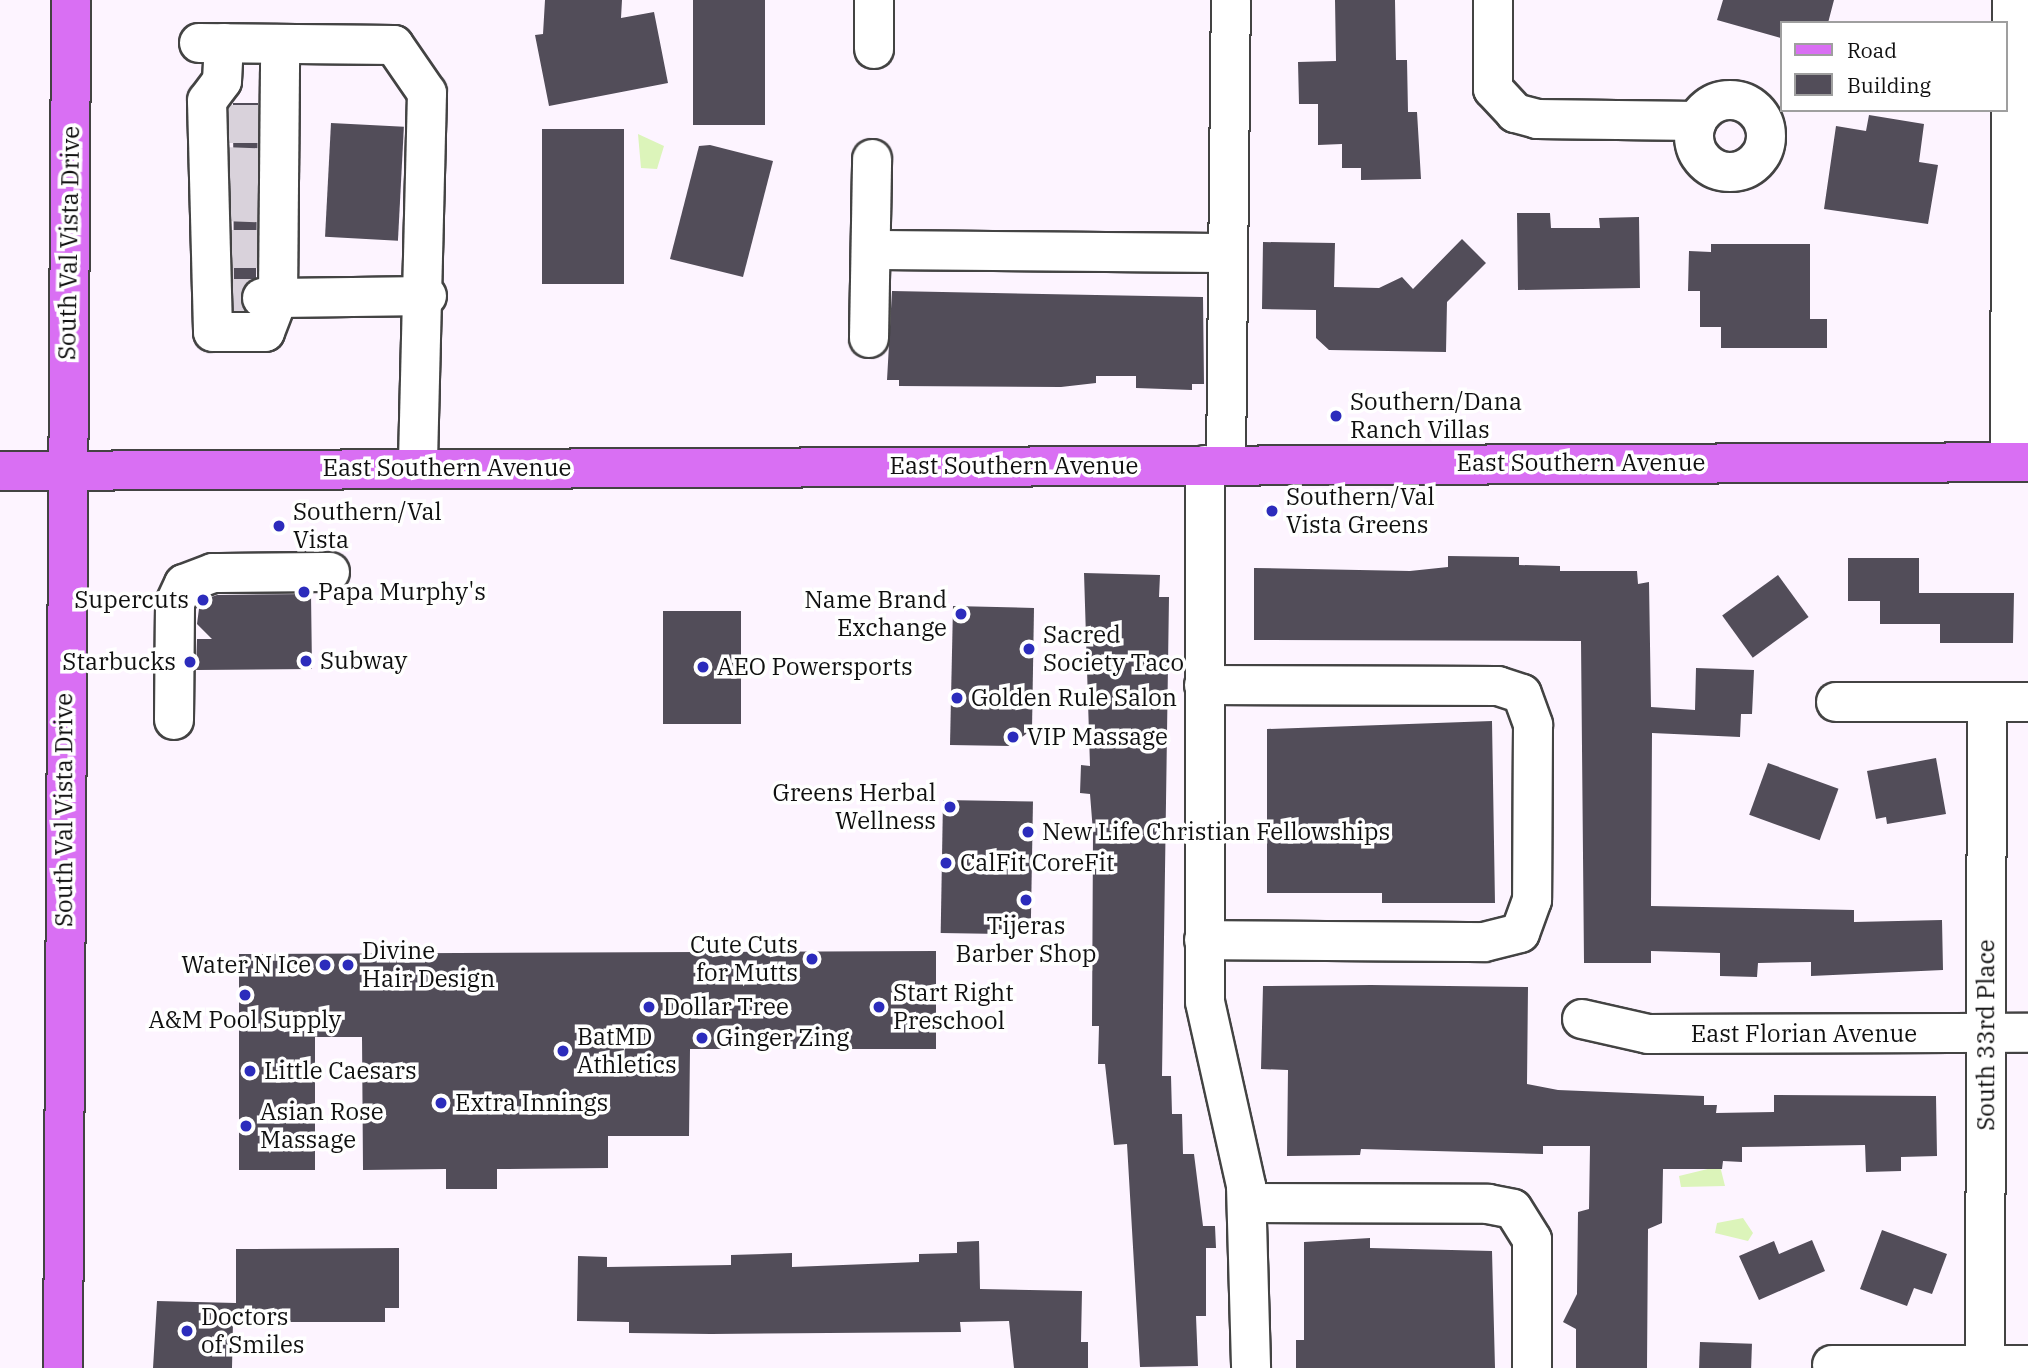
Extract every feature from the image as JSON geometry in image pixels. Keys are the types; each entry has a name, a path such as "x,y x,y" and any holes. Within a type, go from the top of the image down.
{"main road":[{"name":"South Val Vista Drive","path":"63,1368 66,470 71,0"},
{"name":"East Southern Avenue","path":"0,471 2019,462"}],"street":[{"path":"874,0 874,49"},
{"path":"1231,0 1228,253 1204,685 1204,940 1207,1028 1248,1203 1251,1368"},
{"path":"1493,0 1492,78 1506,106 1537,119 1697,121"},
{"path":"2017,16 2019,462"},
{"path":"243,124 207,101 222,81 211,43 394,45 427,93 427,296 418,468"},
{"path":"243,124 242,184 270,249 270,298 265,332 213,332 216,298 215,249 242,184 243,124 280,44"},
{"path":"869,338 872,159"},
{"path":"871,250 1228,253"},
{"path":"270,298 427,296"},
{"path":"174,720 175,603 184,584 213,573 330,572"},
{"path":"1204,685 1498,685 1522,694 1533,725 1532,900 1520,933 1484,942 1204,940"},
{"path":"1836,702 2028,702"},
{"name":"South 33rd Place","path":"1985,1367 1987,702"},
{"name":"East Florian Avenue","path":"1582,1019 1648,1034 2028,1034"},
{"path":"1248,1203 1488,1204 1513,1209 1532,1240 1532,1368"},
{"path":"1832,1366 2028,1365"}],"shaded area":[{"path":"638,134 664,146 657,169 641,168"},
{"path":"1720,1166 1725,1186 1681,1187 1679,1176"},
{"path":"1743,1218 1753,1233 1748,1241 1715,1233 1717,1223"}],"building":[{"path":"545,0 622,0 621,18 654,12 668,83 549,106 535,35 543,34"},
{"path":"693,0 765,0 765,125 693,125"},
{"path":"1335,0 1395,0 1396,60 1407,60 1408,112 1417,112 1421,179 1361,180 1361,168 1342,168 1342,144 1318,145 1318,104 1299,104 1298,62 1336,61"},
{"path":"1723,0 1834,0 1829,21 1780,21 1780,38 1717,20"},
{"path":"233,103 258,103 256,278 243,288 244,310 234,310"},
{"path":"1869,115 1924,124 1919,162 1938,165 1928,224 1824,209 1836,126 1866,131"},
{"path":"331,123 404,127 398,241 325,237"},
{"path":"542,129 624,129 624,284 542,284"},
{"path":"710,145 773,161 743,277 670,259 699,146"},
{"path":"1517,213 1550,213 1551,228 1600,228 1599,218 1639,217 1640,288 1518,290"},
{"path":"1462,239 1486,263 1447,302 1446,352 1329,350 1316,338 1316,310 1262,309 1263,242 1335,243 1334,287 1379,288 1402,277 1413,289"},
{"path":"1711,244 1810,244 1810,319 1827,319 1827,348 1721,348 1721,327 1700,327 1700,291 1688,291 1689,251 1711,252"},
{"path":"892,291 1203,297 1204,384 1192,384 1192,390 1136,388 1136,376 1096,376 1096,383 1061,387 899,386 899,380 887,380"},
{"path":"1448,556 1519,557 1519,565 1560,566 1560,571 1637,571 1638,584 1649,582 1651,707 1695,710 1696,668 1754,670 1752,714 1741,714 1740,737 1652,733 1651,906 1854,910 1854,922 1942,920 1943,970 1811,976 1811,962 1758,963 1757,977 1720,976 1720,953 1651,951 1651,963 1584,963 1581,641 1254,640 1254,568 1410,571 1448,567"},
{"path":"1848,558 1919,558 1919,593 2014,593 2013,643 1940,643 1940,624 1880,624 1880,601 1848,601"},
{"path":"1084,573 1160,575 1159,597 1169,597 1162,1076 1171,1076 1172,1114 1182,1114 1183,1154 1194,1154 1203,1226 1215,1226 1216,1248 1206,1248 1206,1316 1196,1316 1198,1366 1140,1367 1127,1144 1114,1145 1105,1064 1098,1064 1099,1026 1092,1026 1093,832 1090,794 1080,793 1081,765 1090,766"},
{"path":"1778,575 1809,617 1753,658 1722,616"},
{"path":"311,594 312,669 196,670 197,639 212,639 197,624 200,601 217,595"},
{"path":"953,606 1034,608 1032,729 1011,746 950,745"},
{"name":"AEO Powersports","path":"663,611 741,611 741,724 663,724"},
{"path":"1492,721 1495,903 1382,903 1382,893 1267,893 1267,729"},
{"path":"1936,758 1946,814 1887,824 1886,817 1876,819 1867,771"},
{"path":"1768,763 1838,789 1820,840 1749,815"},
{"path":"943,800 1033,802 1031,935 941,933"},
{"path":"936,951 936,1049 690,1049 689,1136 608,1136 608,1168 497,1169 497,1189 446,1189 446,1169 363,1170 362,1037 315,1037 315,1170 239,1170 239,954"},
{"path":"1263,986 1528,987 1527,1084 1558,1090 1704,1096 1704,1105 1717,1105 1716,1113 1774,1112 1774,1095 1936,1096 1937,1156 1901,1157 1901,1171 1866,1172 1865,1145 1742,1147 1742,1162 1723,1161 1722,1169 1663,1169 1662,1223 1648,1229 1647,1368 1576,1368 1576,1329 1563,1322 1577,1294 1578,1212 1589,1209 1590,1146 1543,1146 1543,1154 1361,1149 1360,1155 1287,1156 1288,1070 1261,1069"},
{"path":"1882,1230 1947,1254 1932,1294 1914,1288 1907,1306 1860,1289"},
{"path":"1370,1238 1370,1248 1492,1251 1495,1368 1296,1368 1296,1340 1304,1340 1304,1242"},
{"path":"1812,1240 1825,1271 1759,1300 1739,1256 1774,1241 1779,1254"},
{"path":"979,1241 980,1289 1082,1291 1081,1342 1088,1342 1088,1368 1014,1368 1009,1321 960,1322 961,1332 711,1334 629,1333 629,1322 577,1321 578,1256 607,1257 607,1267 731,1265 731,1255 792,1253 792,1267 919,1262 919,1254 957,1253 957,1242"},
{"path":"399,1248 399,1308 385,1308 385,1322 233,1322 232,1368 153,1368 157,1301 236,1303 236,1249"},
{"path":"1700,1342 1752,1344 1751,1368 1699,1368"}],"tunnel":[{"path":"226,124 259,124"},
{"path":"223,166 259,167"},
{"path":"224,202 260,203"},
{"path":"223,249 260,249"},
{"path":"223,298 262,298"}],"place":[{"name":"Southern/Dana Ranch Villas","path":"1336,416"},
{"name":"Southern/Val Vista Greens","path":"1272,511"},
{"name":"Southern/Val Vista","path":"279,526"},
{"name":"Papa Murphy's","path":"304,592"},
{"name":"Supercuts","path":"203,600"},
{"name":"Name Brand Exchange","path":"961,614"},
{"name":"Sacred Society Taco","path":"1029,649"},
{"name":"Subway","path":"306,661"},
{"name":"Starbucks","path":"190,662"},
{"name":"AEO Powersports","path":"703,667"},
{"name":"Golden Rule Salon","path":"957,698"},
{"name":"VIP Massage","path":"1013,737"},
{"name":"Greens Herbal Wellness","path":"950,807"},
{"name":"New Life Christian Fellowships","path":"1028,832"},
{"name":"CalFit CoreFit","path":"946,863"},
{"name":"Tijeras Barber Shop","path":"1026,900"},
{"name":"Cute Cuts for Mutts","path":"812,959"},
{"name":"Water N Ice","path":"325,965"},
{"name":"Divine Hair Design","path":"348,965"},
{"name":"A&M Pool Supply","path":"245,995"},
{"name":"Dollar Tree","path":"649,1007"},
{"name":"Start Right Preschool","path":"879,1007"},
{"name":"Ginger Zing","path":"702,1038"},
{"name":"BatMD Athletics","path":"563,1051"},
{"name":"Little Caesars","path":"250,1071"},
{"name":"Extra Innings","path":"441,1103"},
{"name":"Asian Rose Massage","path":"246,1126"},
{"name":"Doctors of Smiles","path":"187,1331"}]}
